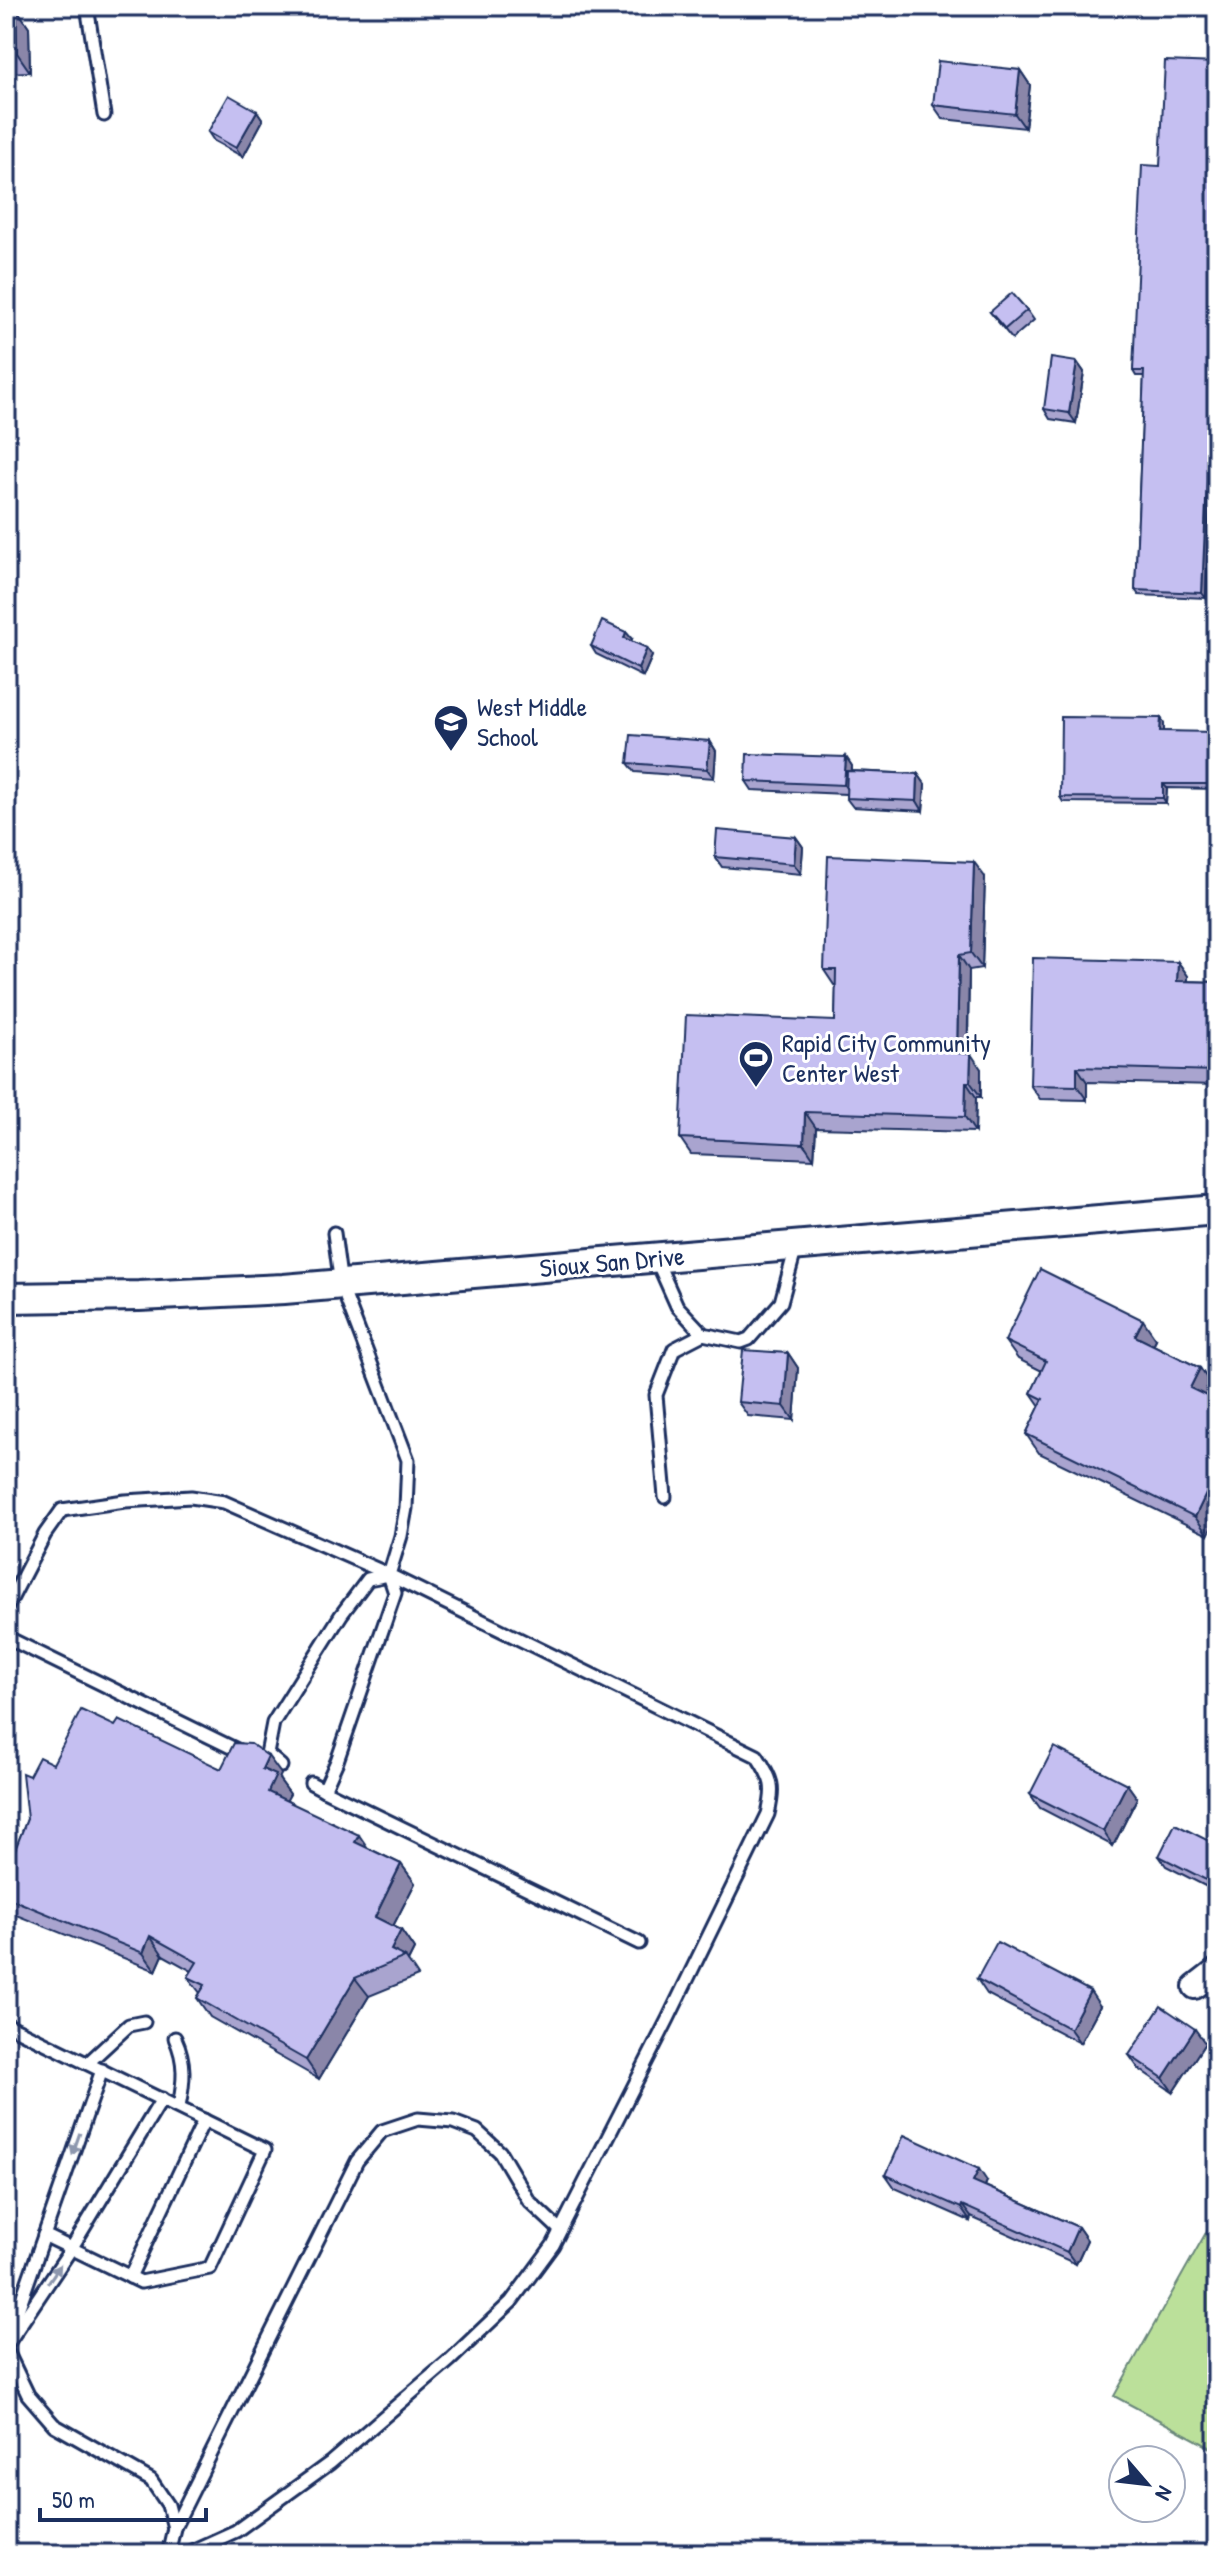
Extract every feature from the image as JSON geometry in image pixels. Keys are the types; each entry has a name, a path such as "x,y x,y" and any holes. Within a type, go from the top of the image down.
{"street":[{"name":"Sioux San Drive","path":"6,1298 200,1294 341,1285 1217,1210"},
{"path":"1195,1987 1217,1970"}],"lane":[{"path":"87,6 104,115"},
{"path":"324,1790 395,1593 389,1575 406,1508 408,1460 341,1285 334,1233"},
{"path":"656,1258 677,1306 703,1334 741,1342 749,1339 781,1302 796,1246"},
{"path":"665,1497 656,1395 674,1349 703,1334"},
{"path":"6,1609 45,1534 62,1510 137,1500 191,1497 224,1502 389,1575 757,1756 771,1778 773,1795 768,1814 553,2245 511,2302 450,2360 330,2463 236,2531 185,2554"},
{"path":"267,1754 273,1723 341,1615 368,1579 389,1575"},
{"path":"6,1637 241,1753 267,1754 281,1766"},
{"path":"311,1783 639,1943"},
{"path":"89,2062 129,2025 144,2022"},
{"path":"6,2024 265,2150 210,2268 141,2282 44,2235"},
{"path":"175,2038 183,2056 184,2082 179,2107"},
{"path":"102,2070 6,2347 28,2395 54,2425 151,2480 168,2505 174,2528"},
{"path":"6,2347 71,2249 162,2099"},
{"path":"168,2554 174,2528 357,2161 382,2131 418,2119 453,2122 477,2131 500,2152 529,2201 560,2230"},
{"path":"130,2277 204,2120"}],"green space":[{"path":"1217,2213 1217,2451 1114,2396"}],"building":[{"path":"6,9 16,9 17,53 6,53"},
{"path":"938,61 1020,70 1015,114 933,105"},
{"path":"1165,61 1217,63 1217,416 1210,414 1202,593 1135,590 1144,371 1133,371 1142,165 1160,166"},
{"path":"229,95 257,111 236,148 208,132"},
{"path":"1012,293 1027,310 1005,329 990,312"},
{"path":"1051,358 1077,362 1069,413 1044,409"},
{"path":"602,621 626,632 624,638 647,648 638,669 591,646"},
{"path":"1061,717 1161,718 1160,731 1215,732 1214,784 1163,784 1163,798 1060,797"},
{"path":"631,735 710,741 707,769 628,763"},
{"path":"747,754 846,757 844,785 746,781"},
{"path":"847,771 918,774 917,801 846,798"},
{"path":"717,830 796,837 794,864 715,857"},
{"path":"828,856 974,862 971,953 959,955 957,1053 971,1054 965,1117 805,1112 804,1144 680,1138 686,1015 835,1021 836,970 824,970"},
{"path":"1033,958 1178,962 1177,981 1217,982 1217,1071 1077,1067 1077,1086 1030,1085"},
{"path":"1040,1269 1143,1320 1135,1336 1200,1368 1190,1388 1217,1401 1217,1471 1195,1517 1026,1434 1043,1399 1031,1393 1046,1361 1005,1341"},
{"path":"743,1350 788,1353 784,1406 738,1402"},
{"path":"81,1710 115,1726 119,1720 221,1769 234,1743 251,1744 268,1756 262,1769 276,1775 268,1792 359,1835 355,1842 401,1864 375,1917 401,1930 391,1950 405,1957 355,1978 306,2060 197,1998 205,1985 188,1977 197,1962 150,1936 143,1953 6,1897 6,1873 27,1819 22,1773 29,1776 39,1757 53,1764"},
{"path":"1054,1747 1127,1784 1103,1831 1030,1794"},
{"path":"1175,1824 1217,1845 1217,1863 1208,1881 1159,1856"},
{"path":"997,1942 1090,1991 1070,2029 977,1979"},
{"path":"1161,2006 1195,2029 1163,2078 1129,2055"},
{"path":"904,2135 979,2169 973,2181 1078,2227 1067,2252 886,2175"}],"place":[{"name":"West Middle School","path":"451,753"},
{"name":"Rapid City Community Center West","path":"756,1089"}]}
